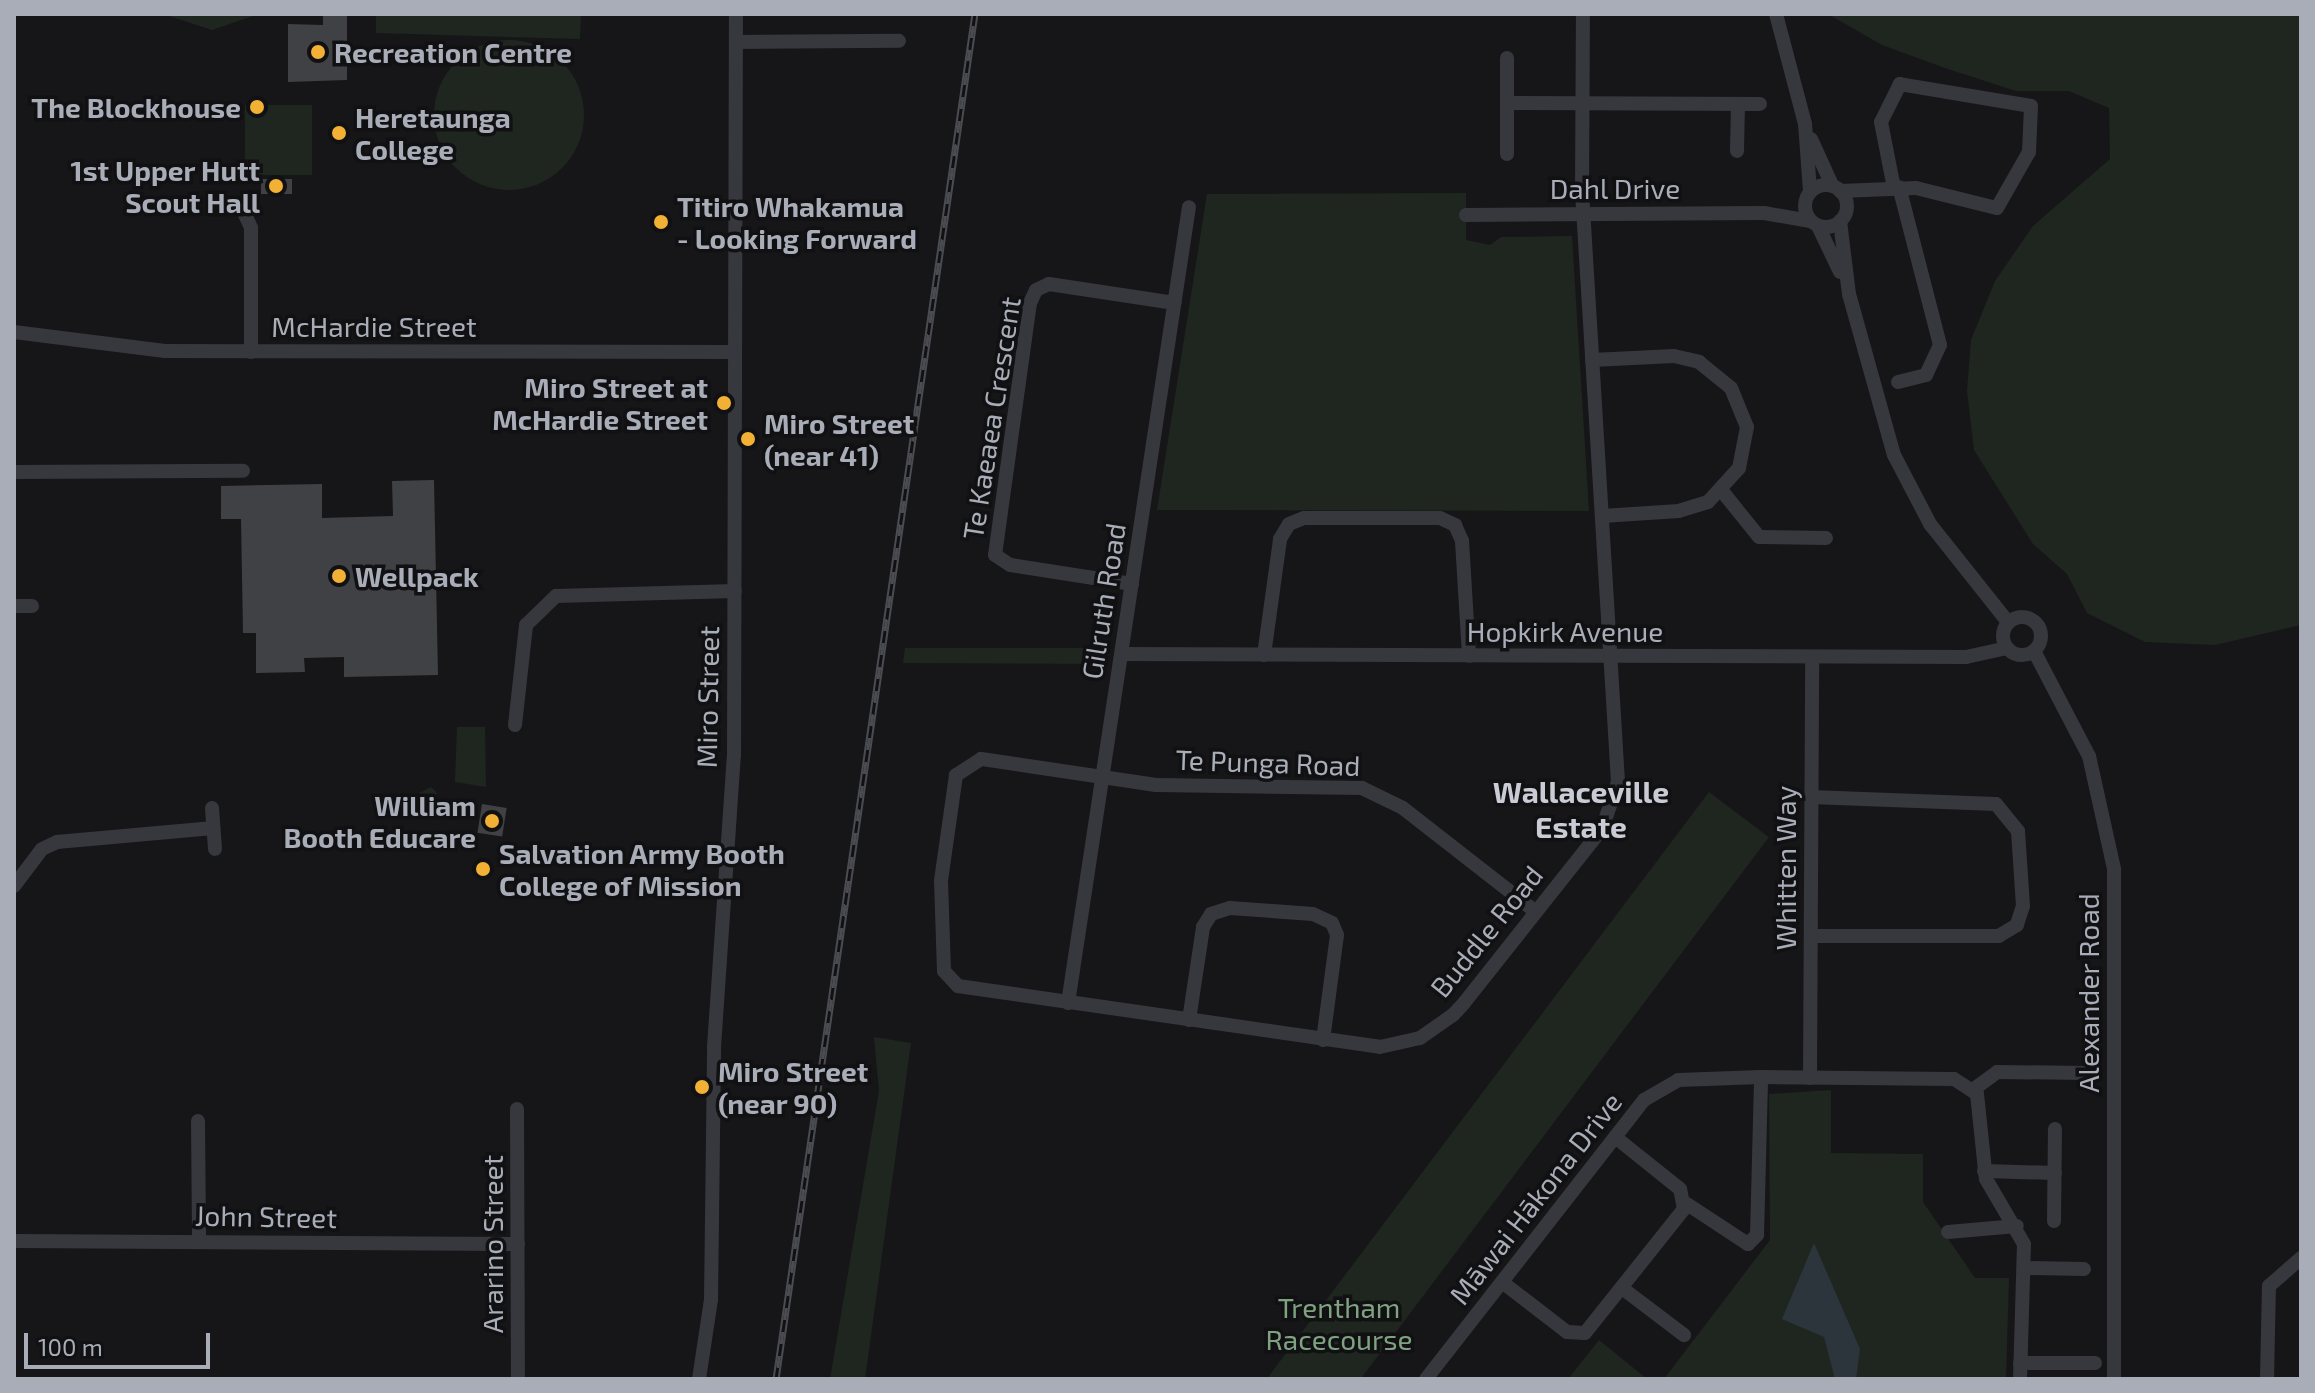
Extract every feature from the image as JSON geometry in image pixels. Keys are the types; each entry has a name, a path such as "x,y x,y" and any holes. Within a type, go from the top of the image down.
{"street":[{"name":"Miro Street","path":"699,1379 711,1300 712,1088 734,755 736,14"},
{"name":"Buddle Road","path":"1068,1003 1380,1047 1431,1032 1459,1009 1536,912 1613,807 1618,782 1584,215 1583,14"},
{"path":"1776,14 1805,124 1836,188 1843,217 1849,294"},
{"path":"736,42 899,41"},
{"path":"1507,58 1507,154"},
{"path":"1808,195 1836,188 1891,189 1970,197 1997,208 2029,152 2034,114 2020,102 1900,84 1881,122 1891,189 1940,345 1926,375 1898,382"},
{"path":"1507,103 1760,104"},
{"path":"1737,151 1738,104"},
{"path":"1805,124 1808,195 1814,223 1849,294 1902,475 1930,524 2008,622 2007,648 2023,655 2034,651 2041,640 2036,623 2025,617 2008,622"},
{"path":"1814,223 1843,217 1891,189"},
{"name":"Dahl Drive","path":"1764,213 1808,195"},
{"path":"240,204 251,228 251,352"},
{"name":"Dahl Drive","path":"1466,215 1764,213 1814,223"},
{"name":"Gilruth Road","path":"1068,1003 1175,303 1192,218"},
{"name":"Te Kaeaea Crescent","path":"1132,584 1010,565 995,555 1028,318 1033,294 1049,284 1175,303"},
{"name":"McHardie Street","path":"14,332 165,351 735,352"},
{"path":"1592,360 1682,357 1724,381 1741,404 1747,437 1739,468 1722,491 1690,510 1602,516"},
{"path":"14,472 243,471"},
{"path":"1722,491 1759,537 1826,538"},
{"path":"1264,655 1280,539 1289,524 1304,518 1440,518 1455,525 1462,541 1469,656"},
{"path":"515,725 526,625 556,596 735,591"},
{"path":"14,606 32,606"},
{"name":"Hopkirk Avenue","path":"1122,654 1966,657 2007,648"},
{"name":"Alexander Road","path":"2034,651 2089,756 2114,869 2112,1379"},
{"name":"Whitten Way","path":"1810,1078 1812,657"},
{"name":"Te Punga Road","path":"1068,1003 958,986 945,975 941,881 955,781 961,768 977,759 1156,785 1373,791 1403,808 1536,912"},
{"path":"1811,797 1968,798 1996,804 2018,831 2023,906 2017,925 1999,936 1811,936"},
{"path":"212,808 215,849"},
{"path":"14,886 42,849 57,842 213,828"},
{"path":"1189,1020 1203,927 1211,914 1230,908 1313,914 1327,919 1337,935 1323,1040"},
{"path":"2020,1379 2025,1268 2017,1226 1984,1171 1980,1103 1974,1089 1997,1072 2086,1073"},
{"path":"1615,1137 1680,1189 1687,1204 1748,1244 1757,1235 1761,1077"},
{"name":"Māwai Hākona Drive","path":"1428,1378 1644,1100 1678,1080 1761,1077 1954,1079 1974,1089"},
{"name":"Ararino Street","path":"517,1109 518,1379"},
{"path":"198,1121 199,1241"},
{"path":"2054,1221 2055,1129"},
{"path":"1984,1171 2055,1173"},
{"path":"1502,1282 1574,1335 1585,1333 1687,1204"},
{"path":"1948,1232 2017,1226"},
{"name":"John Street","path":"14,1241 518,1244"},
{"path":"2267,1379 2269,1286 2301,1258"},
{"path":"2025,1268 2084,1269"},
{"path":"1622,1288 1684,1335"},
{"path":"2020,1363 2095,1363"}],"green space":[{"path":"163,14 259,14 212,30"},
{"path":"376,14 581,14 580,39 376,33"},
{"path":"1828,14 2301,14 2301,625 2215,645 2145,642 2087,613 2067,574 2033,544 1974,450 1967,391 1971,340 1995,281 2033,226 2110,159 2109,108 2069,91 2016,91 1948,69 1882,45"},
{"path":"509,40 538,46 562,62 578,86 584,115 578,144 562,168 538,184 509,190 480,184 456,168 440,144 434,115 440,86 456,62 480,46"},
{"path":"245,105 312,105 312,175 245,175"},
{"path":"1466,193 1466,240 1490,245 1501,237 1572,236 1589,511 1157,510 1207,194"},
{"path":"905,648 1109,648 1109,653 1106,664 903,663"},
{"path":"457,727 485,727 486,787 455,782"},
{"path":"431,787 437,793 433,806 393,806"},
{"name":"Trentham Racecourse","path":"1709,792 1769,837 1361,1379 1267,1379"},
{"path":"874,1037 911,1043 865,1379 830,1379 879,1091"},
{"path":"1831,1090 1831,1153 1923,1154 1923,1202 1975,1278 2009,1278 2006,1379 1664,1379 1770,1240 1769,1094"},
{"path":"1599,1340 1647,1379 1568,1379"}],"shaded area":[{"path":"1814,1243 1860,1349 1856,1379 1835,1379 1824,1337 1782,1319"}],"building":[{"name":"Recreation Centre","path":"323,14 347,14 347,80 288,82 288,24 323,25"},
{"name":"1st Upper Hutt Scout Hall","path":"261,179 292,179 292,194 261,194"},
{"name":"Wellpack","path":"434,480 438,675 344,677 344,657 304,658 305,672 256,673 256,633 243,633 241,519 221,519 221,486 322,484 322,518 393,516 392,481"},
{"name":"William Booth Educare","path":"482,804 507,808 502,837 477,833"}],"railway":[{"path":"776,1379 975,14"}],"place":[{"name":"Recreation Centre","path":"318,52"},
{"name":"The Blockhouse","path":"257,107"},
{"name":"Heretaunga College","path":"339,133"},
{"name":"1st Upper Hutt Scout Hall","path":"276,186"},
{"name":"Titiro Whakamua - Looking Forward","path":"661,222"},
{"name":"Miro Street at McHardie Street","path":"724,403"},
{"name":"Miro Street (near 41)","path":"748,439"},
{"name":"Wellpack","path":"339,576"},
{"name":"William Booth Educare","path":"492,821"},
{"name":"Salvation Army Booth College of Mission","path":"483,869"},
{"name":"Miro Street (near 90)","path":"702,1087"}],"district":[{"name":"Wallaceville Estate","path":"1581,808"}]}
